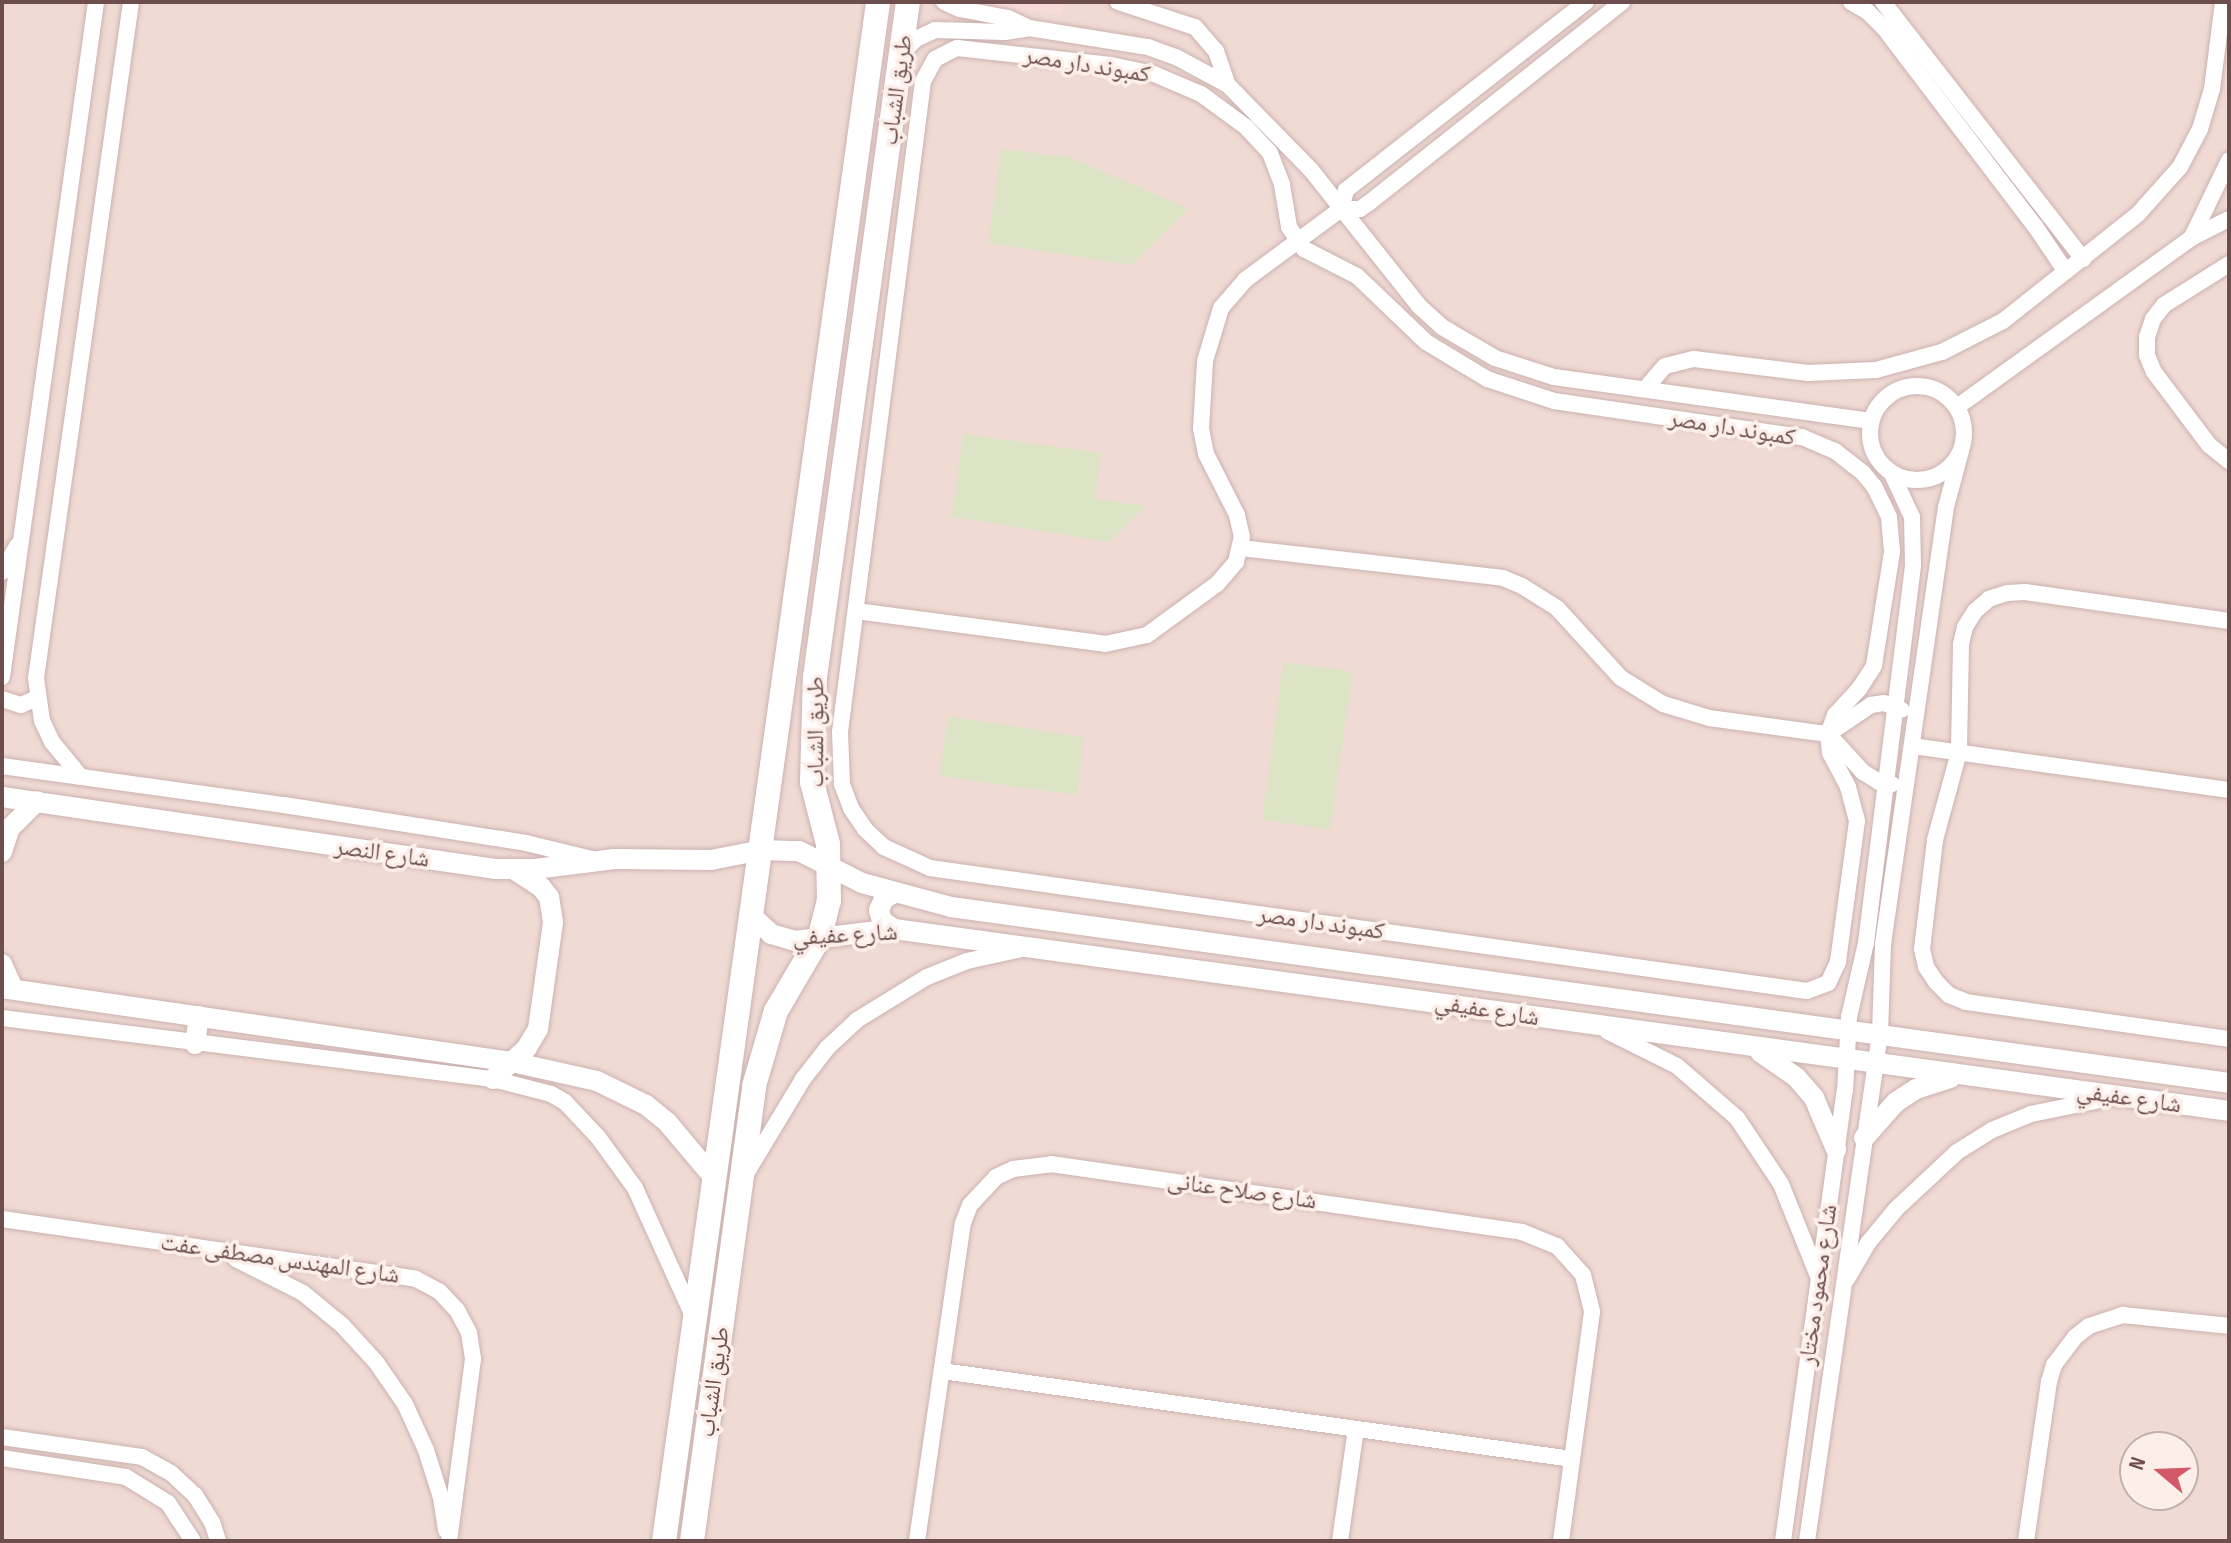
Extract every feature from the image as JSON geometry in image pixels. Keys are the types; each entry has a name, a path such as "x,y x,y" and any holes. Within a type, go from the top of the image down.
{"main road":[{"name":"طريق الشباب","path":"664,1541 878,2"},
{"name":"طريق الشباب","path":"692,1541 754,1086 767,1035 788,988 820,936 829,901 831,868 812,782 813,691 908,2"}],"street":[{"path":"2,677 96,2"},
{"path":"81,777 52,742 37,698 45,607 131,2"},
{"path":"944,2 960,9 1008,18 1029,28 1148,47 1190,63 1228,85 1278,132 1419,306 1468,344 1524,369 1554,377 1871,421"},
{"path":"1118,2 1195,27 1216,51 1228,85"},
{"path":"1341,209 1346,190 1586,2"},
{"path":"856,611 1083,643 1127,641 1147,635 1183,612 1228,575 1241,548 1237,515 1206,454 1201,403 1205,361 1213,325 1232,293 1341,209 1360,209 1370,202 1622,2"},
{"path":"1851,2 1868,12 1884,28 2035,226 2066,272"},
{"path":"1883,2 2083,259"},
{"path":"1645,389 1665,366 1694,359 1808,373 1842,373 1909,363 1952,348 2003,321 2154,200 2191,148 2212,89 2223,2"},
{"path":"902,53 916,39 945,28 1005,32 1029,28"},
{"name":"كمبوند دار مصر","path":"957,48 1089,61 1154,74 1201,94 1246,127 1270,153 1282,185 1289,227 1298,242 1311,255 1370,285 1408,326 1445,356 1509,389 1577,405 1785,433 1835,451 1863,473 1883,501 1889,517 1892,552 1874,666 1859,689 1835,715 1828,734 1830,753 1854,804 1855,839 1835,973 1828,983 1807,991 930,868 906,860 865,829 851,808 842,784 840,732 856,611 923,81 935,59 957,48"},
{"path":"2191,238 2229,160"},
{"path":"1957,407 2191,238 2229,219"},
{"path":"2229,264 2164,305 2153,319 2147,337 2147,355 2154,372 2209,445 2229,461"},
{"path":"1910,386 1937,389 1957,407 1965,436 1953,465 1940,475 1916,480 1892,474 1873,451 1871,421 1885,398 1910,386"},
{"name":"شارع محمود مختار","path":"1807,1541 1873,1063 1880,1034 1883,944 1946,507 1961,451"},
{"name":"شارع محمود مختار","path":"1783,1541 1836,1149 1848,1029 1866,943 1915,541 1908,506 1892,474"},
{"path":"2,572 22,538"},
{"path":"1241,548 1503,578 1557,608 1621,678 1663,704 1709,718 1828,734 1871,705 1895,706 1915,721"},
{"path":"2229,621 2025,592 2007,593 1989,599 1970,619 1961,645 1959,752 1935,840 1922,949 1926,967 1936,982 1949,995 1966,1002 2229,1039"},
{"path":"2,699 21,705 37,698"},
{"path":"1828,734 1848,760 1885,783 1907,780"},
{"path":"1912,746 2229,790"},
{"path":"2,766 526,843 594,860"},
{"name":"شارع النصر","path":"2,797 515,870 594,860 711,860 762,850"},
{"path":"2,852 10,828 37,801"},
{"name":"شارع عفيفي","path":"762,850 799,851 831,868 894,893 973,911 2229,1083"},
{"path":"493,1079 526,1049 538,1029 553,922 549,897 541,887 515,870"},
{"path":"894,893 884,899 879,910 882,921 894,929"},
{"name":"شارع عفيفي","path":"753,917 782,939 795,941 894,929 2226,1112"},
{"path":"741,1184 803,1079 827,1048 857,1020 927,977 967,961 1029,947"},
{"path":"1331,987 1333,960"},
{"path":"2,964 8,989 512,1062 597,1081 646,1105 686,1142 715,1179"},
{"path":"195,1044 199,1016"},
{"path":"4,1020 493,1079 551,1094 565,1102 598,1137 650,1216 695,1322"},
{"path":"1599,1027 1677,1066 1737,1118 1781,1184 1819,1278"},
{"path":"1749,1046 1796,1077 1814,1098 1836,1149"},
{"path":"1864,1138 1887,1110 1916,1089 1963,1076"},
{"path":"1842,1287 1868,1243 1896,1209 1957,1152 1992,1130 2031,1114 2117,1096"},
{"name":"شارع صلاح عنانى","path":"917,1541 963,1223 970,1205 996,1177 1013,1169 1051,1164 1522,1232 1549,1241 1572,1259 1583,1275 1592,1312 1561,1541"},
{"name":"شارع المهندس مصطفى عفت","path":"6,1220 416,1279 439,1291 457,1310 469,1333 473,1359 448,1541"},
{"path":"212,1249 259,1268 303,1293 342,1325 376,1362 405,1404 426,1450 441,1498 448,1541"},
{"path":"2206,1323 2229,1314"},
{"path":"2026,1541 2049,1382 2063,1350 2089,1326 2123,1315 2229,1326"},
{"path":"2206,1323 2229,1339"},
{"path":"942,1371 1572,1459"},
{"path":"1340,1541 1356,1429"},
{"path":"2,1437 142,1457 171,1473 195,1495 212,1522 218,1541"},
{"path":"2,1458 126,1477 168,1503 193,1541"},
{"path":"902,1541 920,1515"},
{"path":"920,1515 930,1541"}],"shaded area":[{"path":"2,2 2229,2 2229,1541 2,1541"},
{"path":"968,2 1063,2 1061,15"}],"green space":[{"path":"1001,149 1070,157 1189,209 1132,265 988,243"},
{"path":"963,434 1101,453 1095,499 1146,506 1109,542 952,517"},
{"path":"1283,662 1353,672 1330,830 1262,820"},
{"path":"948,716 1084,737 1077,795 939,776"}]}
